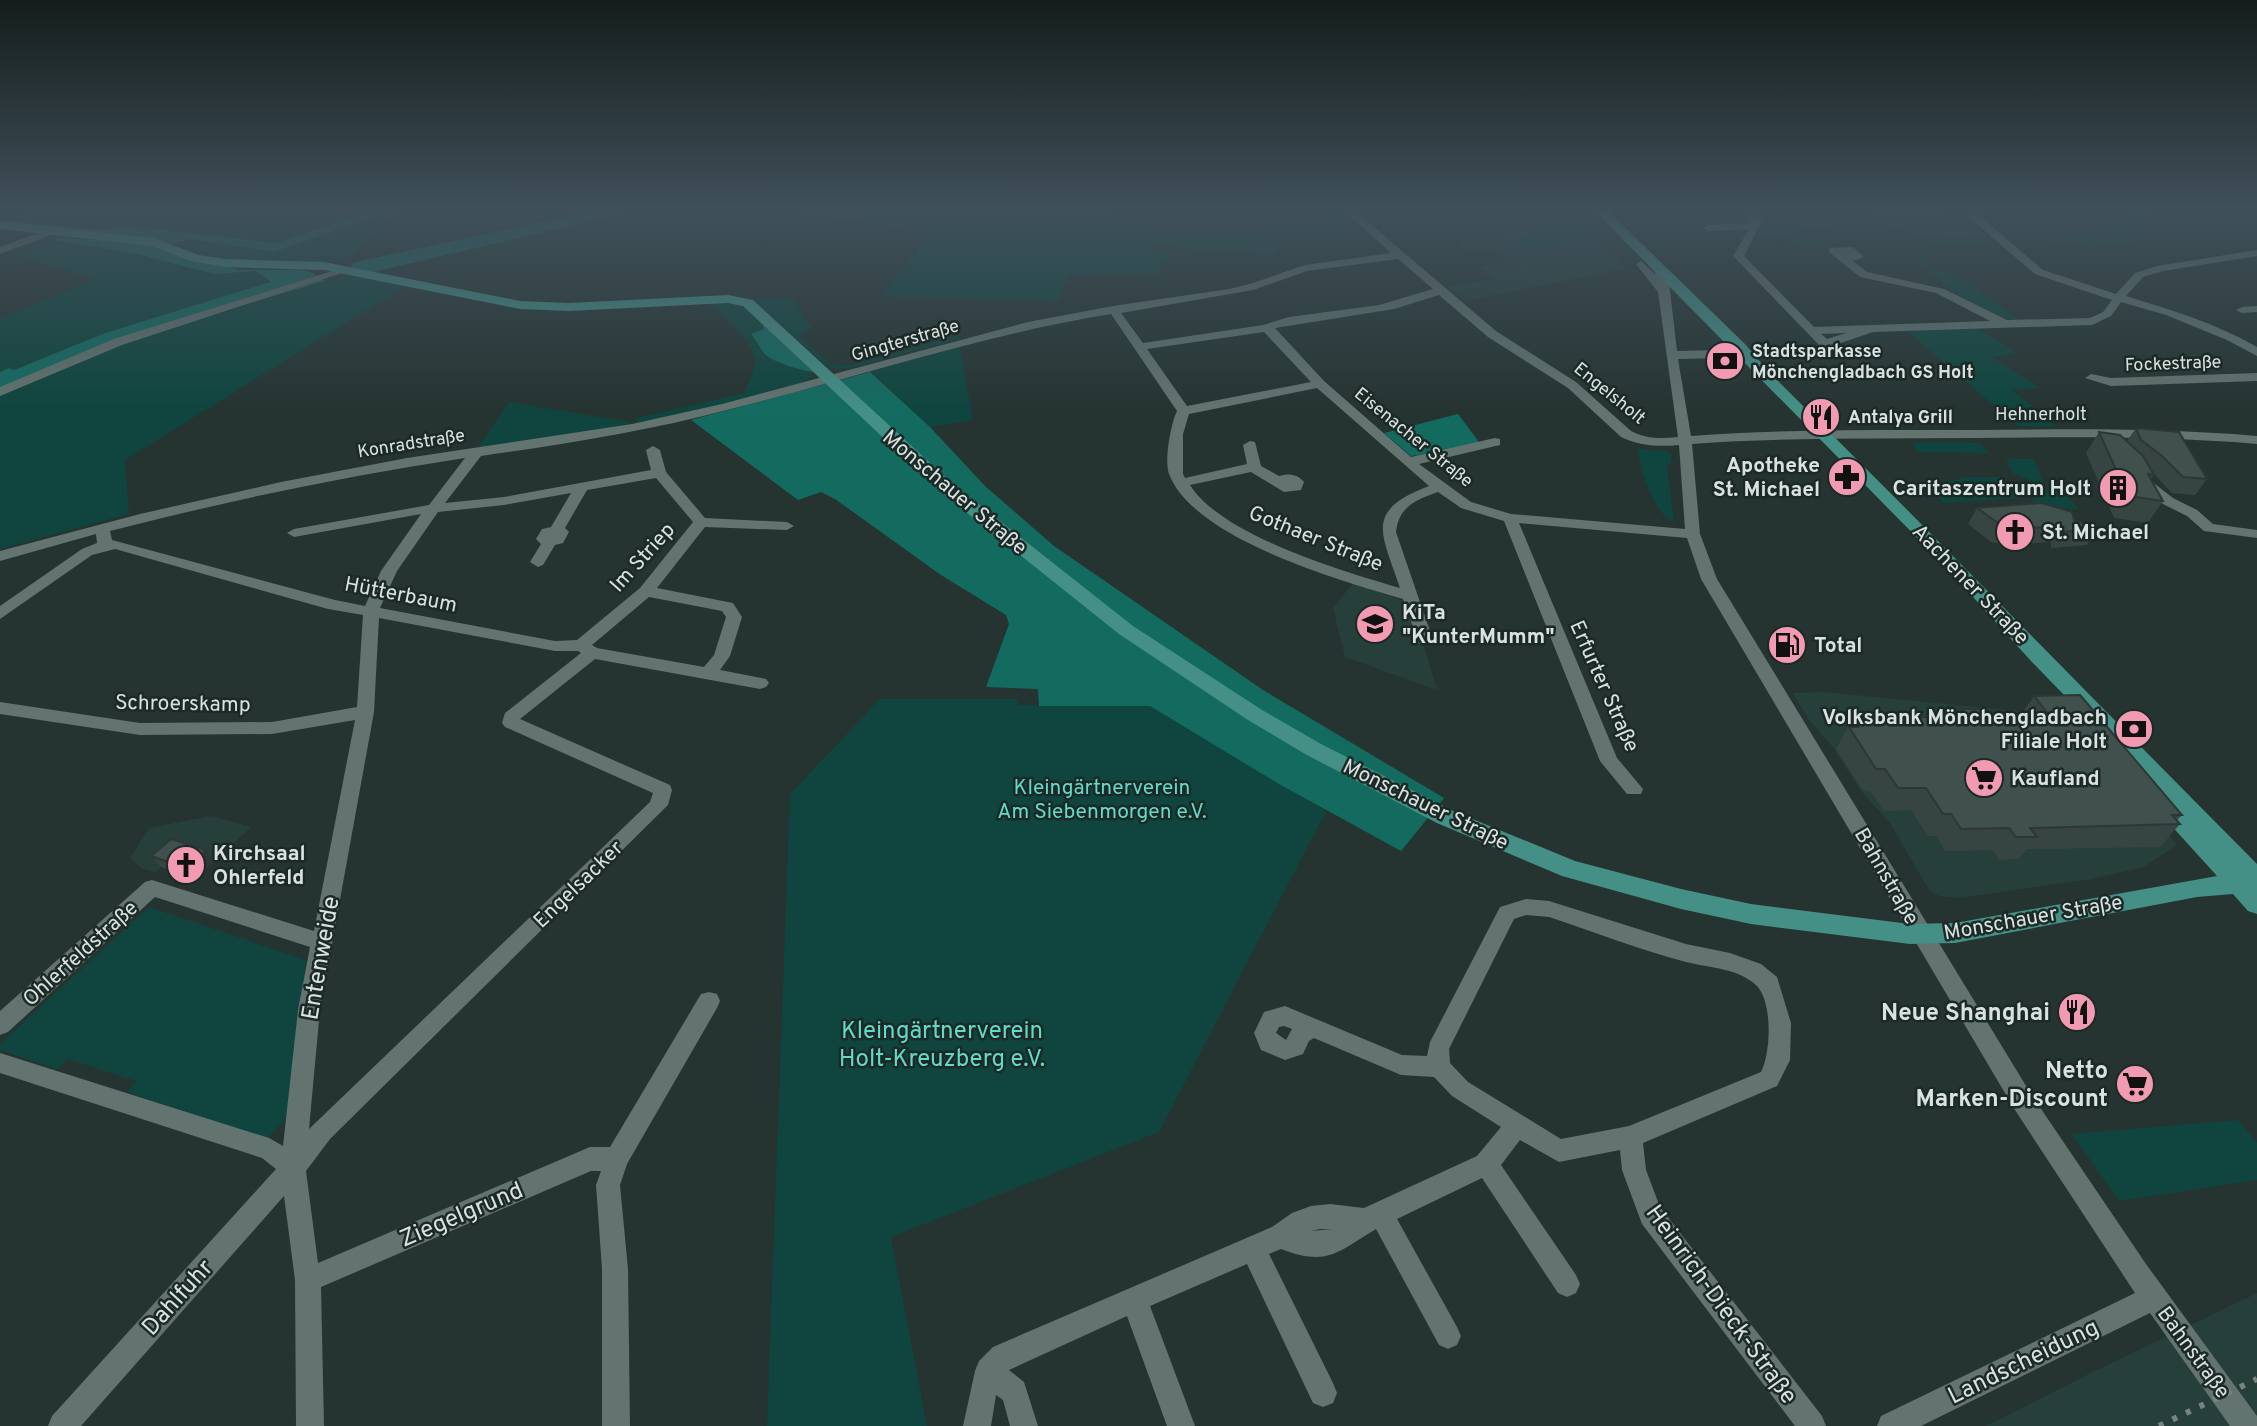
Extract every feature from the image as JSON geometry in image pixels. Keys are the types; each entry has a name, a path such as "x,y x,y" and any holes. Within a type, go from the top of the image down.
{"main road":[{"name":"Monschauer Straße","path":"380,278 535,307 739,300 755,307 881,430 947,488 1126,630 1255,715 1374,782 1446,817 1570,869 1681,899 1751,914 1851,929 1922,934 1955,933 2197,887 2250,881"},
{"name":"Aachener Straße","path":"1656,278 1740,347 1755,366 1952,563 2038,656 2042,670 2053,684 2250,881 2257,904"},
{"name":"Aachener Straße","path":"1657,278 1661,282"}],"street":[{"path":"0,392 118,342 325,278"},
{"name":"Gingterstraße","path":"831,380 988,335 1114,309 1253,287 1279,278"},
{"name":"Engelsholt","path":"1426,278 1492,334 1572,386 1626,434 1636,439 1660,443 1825,435"},
{"path":"1759,278 1825,344 1869,330 2092,321 2107,314 2137,278"},
{"path":"1879,278 1940,291 2005,324"},
{"path":"2051,278 2205,326 2257,352"},
{"name":"Bahnstraße","path":"1661,282 1685,440 1693,534 1709,579 2059,1159 2247,1426"},
{"path":"1139,347 1266,328 1272,324 1402,306 1441,290"},
{"path":"1114,309 1184,411"},
{"path":"2242,310 2257,309"},
{"name":"Eisenacher Straße","path":"1266,328 1274,333 1320,384 1409,463 1466,505 1510,518 1693,534"},
{"path":"1671,355 1718,354"},
{"name":"Fockestraße","path":"2091,378 2111,382 2257,377"},
{"name":"Konradstraße","path":"0,556 102,528 265,489 629,428 706,413 831,380"},
{"path":"1184,411 1320,384"},
{"path":"1184,411 1174,435 1174,471 1180,482 1254,467 1250,444"},
{"path":"2093,433 2111,450"},
{"name":"Hehnerholt","path":"1825,435 2193,434 2257,440"},
{"path":"1409,463 1495,442"},
{"name":"Im Striep","path":"653,450 659,473 701,522 787,526"},
{"name":"Entenweide","path":"310,1426 307,1280 293,1168 309,1010 365,712 372,610 389,571 477,452"},
{"name":"Gothaer Straße","path":"1254,467 1260,473 1280,481"},
{"path":"2130,467 2168,501 2192,513 2210,528 2257,534"},
{"path":"294,533 434,508 581,489 659,473"},
{"name":"Gothaer Straße","path":"1180,482 1200,505 1228,526 1282,552 1410,596"},
{"name":"Gothaer Straße","path":"1425,640 1389,532 1389,520 1398,503 1439,487"},
{"path":"538,562 581,489"},
{"name":"Erfurter Straße","path":"1510,518 1609,761 1634,789"},
{"name":"Im Striep","path":"586,649 646,592 701,522"},
{"path":"0,614 88,552 105,545 102,528"},
{"name":"Hütterbaum","path":"105,545 115,544 334,605 555,646 586,649 760,683"},
{"path":"646,592 727,607 734,617 722,656 708,674"},
{"name":"Engelsacker","path":"293,1168 323,1131 659,805 663,790 511,723 511,717 586,649"},
{"name":"Schroerskamp","path":"0,708 140,729 272,728 365,712"},
{"name":"Ohlerfeldstraße","path":"0,1025 152,888 322,942"},
{"path":"1526,907 1549,909 1686,953 1753,970 1769,984 1780,1023 1779,1060 1769,1079 1630,1138 1559,1151 1460,1089 1439,1067 1438,1049 1495,933 1507,913 1526,907"},
{"path":"616,1426 615,1269 608,1185 617,1159 709,1001"},
{"path":"1313,1028 1401,1065 1439,1067"},
{"path":"0,1062 269,1149 293,1168"},
{"path":"977,1426 981,1397 989,1371 1003,1357 1281,1236 1301,1244 1334,1243 1373,1218 1486,1164 1518,1124"},
{"name":"Heinrich-Dieck-Straße","path":"1630,1138 1634,1170 1651,1215 1812,1426"},
{"name":"Ziegelgrund","path":"307,1280 590,1158 617,1159"},
{"path":"1486,1164 1567,1284"},
{"name":"Dahlfuhr","path":"62,1426 293,1168"},
{"path":"1373,1218 1448,1336"},
{"path":"1253,1248 1322,1394"},
{"name":"Landscheidung","path":"1891,1426 2155,1297"},
{"path":"1134,1300 1181,1426"},
{"path":"989,1371 1014,1392 1024,1426"}],"shaded area":[{"path":"1490,278 1581,278 1465,301 1447,286 1492,279"},
{"name":"KiTa \"KunterMumm\"","path":"1354,582 1408,603 1417,639 1423,643 1437,690 1345,657 1333,608"},
{"path":"1824,692 2036,713 2155,817 2177,845 2144,867 2091,879 1960,898 1939,896 1929,890 1890,823 1861,791 1834,749 1808,718 1792,693"},
{"path":"211,816 251,827 195,879 161,867 155,872 141,868 130,858 149,828"},
{"path":"2257,1293 2257,1426 1986,1426 2097,1370"}],"green space":[{"path":"90,278 264,278 271,283 105,333 14,370 9,368 0,372 0,318 95,279"},
{"path":"265,278 319,278 325,281 130,339 0,395 0,372 9,368 14,370 105,333 271,282"},
{"path":"343,278 366,278 407,285 125,460 129,514 0,549 0,395 130,339"},
{"path":"895,278 1067,278 1059,301 881,296"},
{"path":"1938,278 1958,278 1969,282 2019,320 2004,318 1974,306"},
{"path":"746,299 793,299 811,328 799,336 833,365 850,365 959,335 959,339 851,368 836,369 826,365 758,304"},
{"path":"708,302 741,304 766,323 757,332 764,353 803,371 813,372 812,377 801,383 778,391 635,423 637,418 744,393 755,366 754,353 744,337"},
{"path":"763,324 813,372 767,356 751,334 763,329"},
{"path":"1977,328 2017,353 1992,357 2040,388 2012,390 2057,427 2018,426 1907,331"},
{"path":"960,345 973,420 930,427 870,372"},
{"path":"870,372 930,427 985,486 1054,546 1263,690 1444,798 1401,851 1279,784 1150,706 1039,706 1038,689 986,687 1009,624 1006,615 941,575 835,499 821,492 798,500 691,420"},
{"path":"509,402 634,423 569,434 477,449"},
{"path":"1458,414 1479,442 1476,446 1411,456 1384,433"},
{"path":"1912,442 1980,443 1989,453 1918,452"},
{"path":"1638,449 1672,454 1670,464 1667,464 1674,522 1661,512 1655,502 1645,479"},
{"path":"2006,459 2034,459 2043,482 2039,484 2013,473"},
{"path":"1962,477 2000,477 2020,498 1944,503 1924,483 1958,480"},
{"path":"2049,489 2061,490 2079,509 2039,507 2031,499"},
{"name":"Kleingärtnerverein Holt-Kreuzberg e.V.","path":"880,699 1017,699 1018,705 1150,706 1326,811 1159,1132 891,1237 927,1426 767,1426 790,794"},
{"path":"149,907 306,960 287,1117 267,1139 127,1092 136,1081 68,1059 57,1069 0,1050 0,1044"},
{"path":"2238,1120 2257,1143 2257,1180 2119,1201 2072,1134"}],"building":[{"path":"2136,428 2179,432 2207,479 2183,477 2141,440"},
{"path":"2099,432 2120,435 2143,456 2154,475 2148,474 2163,501 2128,496"},
{"path":"2042,503 2072,512 2074,520 2098,529 2062,532 2062,526 2014,529 2001,525 1977,508"},
{"name":"Kaufland","path":"2080,695 2182,815 2172,815 2180,824 2030,828 2037,837 2016,837 2009,828 1961,829 1951,814 1943,814 1926,788 1898,788 1885,769 1876,769 1849,727 1858,727 1852,719 1967,716 1962,709 1981,709 1987,716 2049,715 2034,696"},
{"path":"171,839 206,850 186,868 151,856"}],"railway":[{"path":"2159,1426 2257,1379"}],"place":[{"name":"Stadtsparkasse Mönchengladbach GS Holt","path":"1725,361"},
{"name":"Antalya Grill","path":"1821,417"},
{"name":"Apotheke St. Michael","path":"1847,477"},
{"name":"Caritaszentrum Holt","path":"2118,488"},
{"name":"St. Michael","path":"2015,532"},
{"name":"KiTa \"KunterMumm\"","path":"1375,624"},
{"name":"Total","path":"1787,645"},
{"name":"Volksbank Mönchengladbach Filiale Holt","path":"2134,729"},
{"name":"Kaufland","path":"1984,778"},
{"name":"Kirchsaal Ohlerfeld","path":"186,865"},
{"name":"Neue Shanghai","path":"2077,1012"},
{"name":"Netto Marken-Discount","path":"2135,1084"}],"park label":[{"name":"Kleingärtnerverein Am Siebenmorgen e.V.","path":"1102,799"}]}
